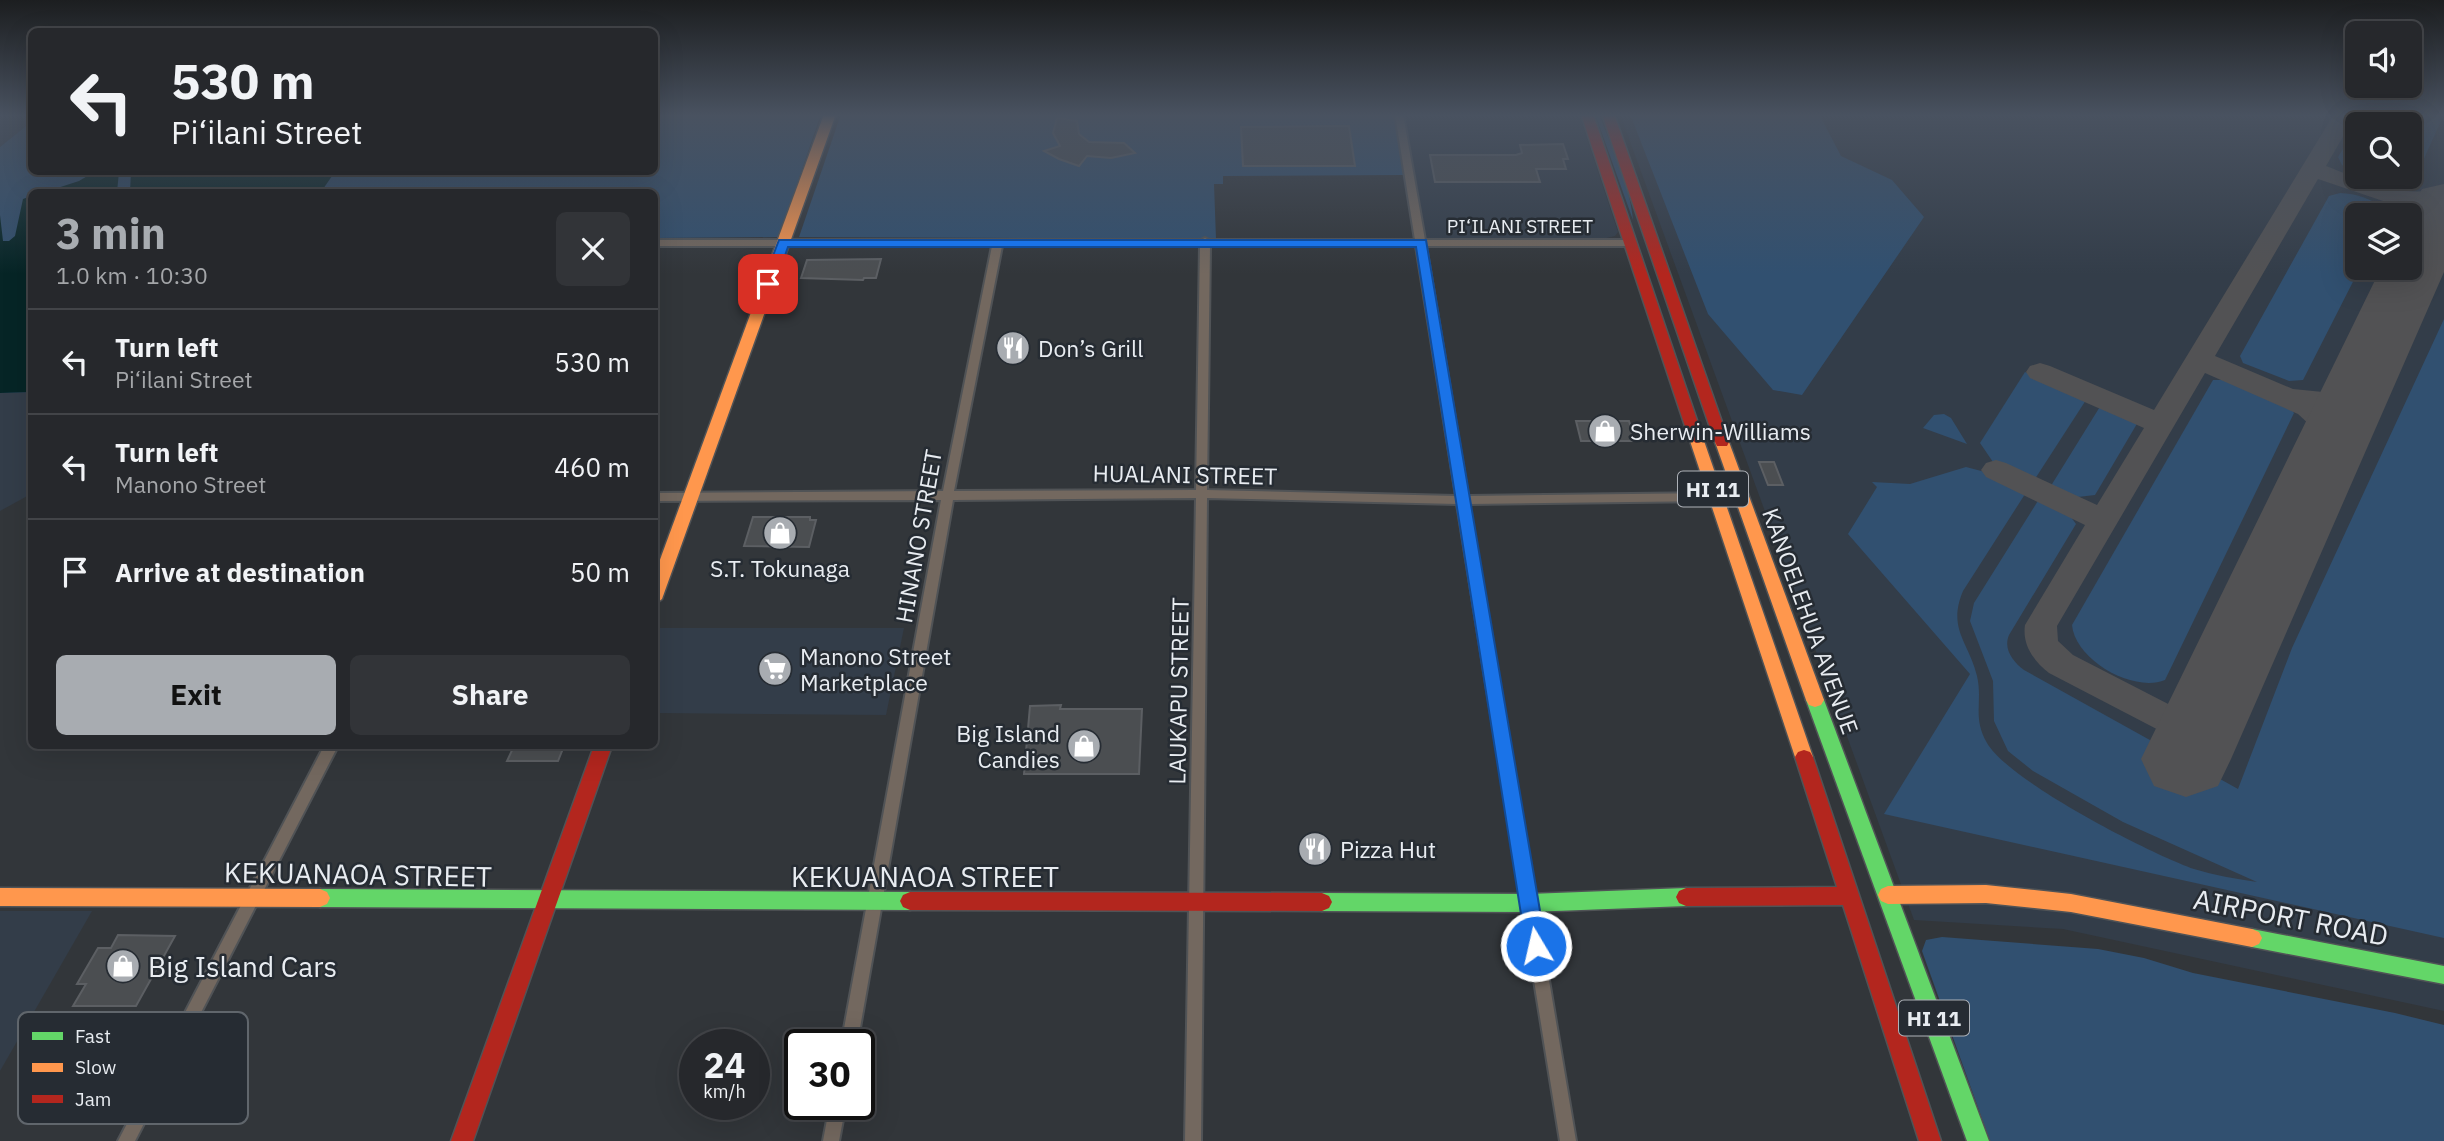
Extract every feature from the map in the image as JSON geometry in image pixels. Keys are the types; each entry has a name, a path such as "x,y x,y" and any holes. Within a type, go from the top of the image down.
{"main road":[{"path":"658,588 811,167"},
{"name":"HI 11","path":"1605,167 1930,1141"},
{"name":"KANOELEHUA AVENUE","path":"1627,167 1770,580 1978,1141"},
{"path":"1643,212 1636,235 1630,243 1660,262"},
{"path":"462,1141 602,749"},
{"name":"KEKUANAOA STREET","path":"0,897 548,901 1529,902 1888,895"},
{"name":"AIRPORT ROAD","path":"1888,895 2007,895 2127,912 2444,975"}],"street":[{"path":"1408,167 1568,1141"},
{"name":"LAUKAPU STREET","path":"1193,1141 1205,241"},
{"name":"HINANO STREET","path":"852,1029 948,494 998,242"},
{"name":"PI‘ILANI STREET","path":"658,243 1630,243"},
{"name":"HUALANI STREET","path":"658,497 1203,494 1464,500 1715,497"},
{"path":"193,1012 329,749"},
{"path":"831,1141 835,1120"},
{"path":"126,1141 135,1124"}],"shaded area":[{"path":"0,167 28,167 28,175 658,175 658,167 803,167 779,237 658,238 658,189 28,189 28,392 0,393"},
{"path":"823,167 1403,167 1404,175 1223,176 1223,184 1214,184 1216,239 799,237"},
{"path":"1413,167 1597,167 1618,232 1615,236 1602,239 1426,241"},
{"path":"1614,167 1620,167 1633,220"},
{"path":"1639,167 2345,167 2345,189 2422,189 2422,167 2444,167 2444,1011 2063,929 1914,920"},
{"path":"1651,167 1865,167 1892,180 1924,217 1802,395 1773,390 1708,314"},
{"path":"89,175 119,175 117,189 54,189"},
{"path":"131,175 335,175 323,189 130,189"},
{"path":"2340,193 2366,198 2375,203 2345,203 2345,280 2354,280 2303,380 2289,381 2243,363 2240,356 2329,196"},
{"path":"28,197 28,392 0,393 0,215 3,241 9,241 15,236 23,199"},
{"path":"2444,319 2444,938 1884,814 1970,674 1848,534 1877,487 1872,482 1910,484 1966,467 1989,473 2027,491 1963,591 1957,616 1961,635 1977,676 1980,725 1987,743 2001,759 2051,796 2146,848 2194,869 2257,882 2123,822 2033,771 2008,751 1994,721 1993,681 1970,621 1974,603 2041,496 2065,509 2076,524 2009,635 2007,645 2010,655 2024,670 2238,789 2292,648"},
{"path":"2025,372 2086,400 2033,482 1993,462 1980,443"},
{"path":"2213,380 2226,380 2290,407 2294,413 2165,680 2152,683 2122,678 2094,661 2083,650 2072,625"},
{"path":"28,392 28,496 0,511 0,393"},
{"path":"2101,405 2138,422 2095,495 2069,498 2049,489"},
{"path":"1944,414 1951,418 1967,444 1923,428 1934,415"},
{"name":"Manono Street Marketplace","path":"658,628 904,628 886,715 658,713"},
{"path":"0,911 92,911 34,1012 18,1012 18,1040 0,1071"},
{"path":"1942,937 2098,949 2144,958 2193,973 2444,1025 2444,1141 1990,1141 1922,951 1926,940"}],"building":[{"path":"1432,167 1566,169 1536,169 1540,182 1435,182"},
{"path":"881,259 876,278 801,278 807,260"},
{"name":"Sherwin-Williams","path":"1576,421 1629,421 1635,441 1581,441"},
{"path":"1759,462 1774,462 1783,485 1768,485"},
{"name":"S.T. Tokunaga","path":"753,517 810,517 810,520 816,520 809,547 744,546"},
{"name":"Big Island Candies","path":"1061,705 1060,709 1142,709 1139,774 1024,774 1030,706"},
{"path":"513,749 563,749 558,761 507,761"},
{"name":"Big Island Cars","path":"118,935 175,936 136,1006 73,1006 86,984 77,984 98,948 111,948"}],"taxiway":[{"path":"2161,424 2312,169"},
{"path":"2312,169 2379,194 2398,198 2432,200 2444,195"},
{"path":"2397,198 2424,216 2429,233"},
{"path":"2199,360 2267,390 2303,401 2335,402 2345,398 2358,387"},
{"path":"2040,372 2161,424"},
{"path":"2294,399 2320,417 2327,430 2330,446"},
{"path":"2103,521 2161,424"},
{"path":"1996,470 2103,521"},
{"path":"2103,521 2041,625 2045,648 2061,664 2197,735"}],"runway":[{"path":"2186,759 2444,202"}],"traffic: fast":[{"path":"1815,700 1978,1141"},
{"path":"1322,902 1529,903 1686,897"},
{"path":"320,898 910,901"},
{"path":"2252,938 2444,975"}],"traffic: slow":[{"path":"658,588 811,167"},
{"path":"1696,438 1804,757"},
{"path":"1722,442 1815,700"},
{"path":"1888,895 1986,894 2071,903 2252,938"},
{"path":"0,897 320,898"}],"traffic: jam":[{"path":"1605,167 1696,438"},
{"path":"1627,167 1722,442"},
{"path":"462,1141 602,749"},
{"path":"1804,757 1930,1141"},
{"path":"1686,897 1849,896"},
{"path":"910,901 1322,902"}],"place":[{"name":"Don’s Grill","path":"1013,348"},
{"name":"Sherwin-Williams","path":"1605,431"},
{"name":"S.T. Tokunaga","path":"780,533"},
{"name":"Manono Street Marketplace","path":"775,669"},
{"name":"Big Island Candies","path":"1084,746"},
{"name":"Pizza Hut","path":"1315,849"},
{"name":"Big Island Cars","path":"123,966"}],"route":[{"path":"768,284 783,243 1421,243 1536,946"}]}
